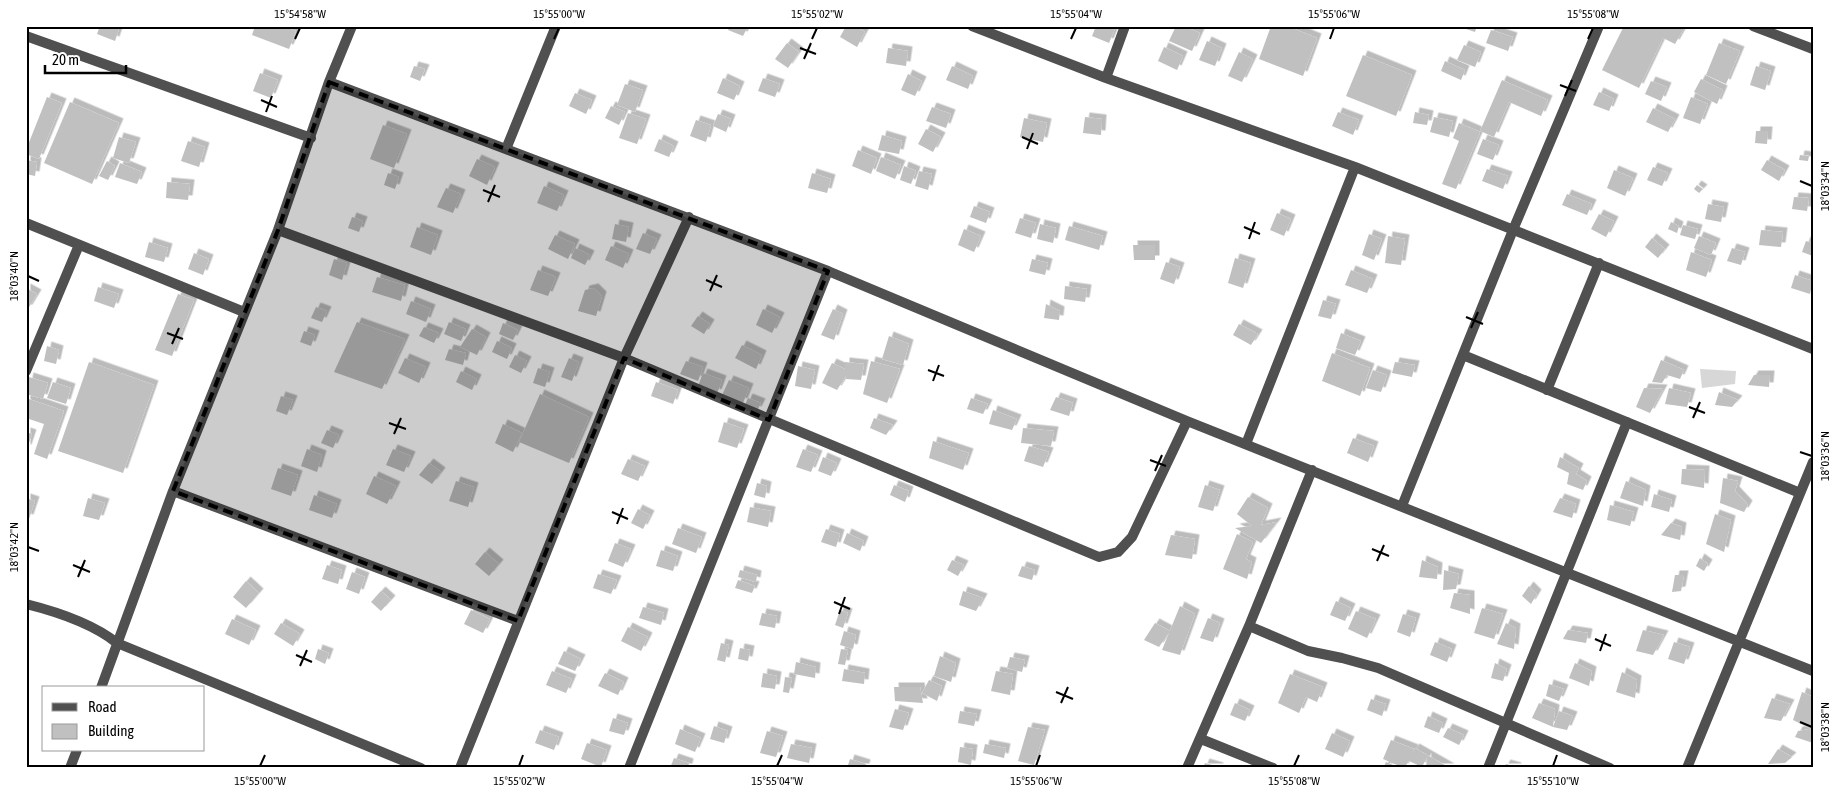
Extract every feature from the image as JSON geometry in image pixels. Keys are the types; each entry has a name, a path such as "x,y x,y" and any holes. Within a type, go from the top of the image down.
{"street":[{"path":"101,686 173,491 278,230 329,82 352,26"},
{"path":"506,149 556,26"},
{"path":"972,26 1106,78 1355,166 1813,349"},
{"path":"1106,78 1125,26"},
{"path":"1402,506 1513,230 1599,26"},
{"path":"1753,26 1813,49"},
{"path":"26,36 311,138"},
{"path":"329,82 828,271 1187,421 1813,671"},
{"path":"1246,444 1355,166"},
{"path":"460,768 624,358 689,217"},
{"path":"26,223 244,312"},
{"path":"278,230 624,358 768,420 1099,557 1118,552 1132,537 1187,421"},
{"path":"26,371 79,245"},
{"path":"1547,390 1598,263"},
{"path":"629,768 828,271"},
{"path":"1463,356 1800,493"},
{"path":"1488,768 1627,422"},
{"path":"1687,768 1813,462"},
{"path":"1187,768 1249,626 1312,470"},
{"path":"173,491 518,620"},
{"path":"26,604 49,609 105,634 117,643 421,768"},
{"path":"1249,626 1308,652 1342,658 1378,668 1610,768"},
{"path":"1201,739 1273,768"},
{"path":"70,768 76,752"}],"highlighted area":[{"path":"329,82 828,271 769,420 624,358 518,621 173,491 278,230"}],"shaded area":[{"path":"1700,369 1736,371 1735,384 1702,388"}],"building":[{"path":"100,26 120,26 115,41 97,34"},
{"path":"247,26 282,26 296,31 289,49 252,35 254,29"},
{"path":"730,26 748,26 743,36 728,30"},
{"path":"846,26 855,26 865,32 857,47 840,37"},
{"path":"1096,26 1116,26 1109,43 1092,36"},
{"path":"1176,26 1183,26 1200,33 1192,51 1169,41"},
{"path":"1271,26 1287,26 1317,38 1303,76 1259,59"},
{"path":"1463,26 1477,26 1475,32 1463,28"},
{"path":"1624,26 1684,28 1675,44 1663,38 1639,88 1602,70"},
{"path":"1491,30 1513,37 1508,51 1486,43"},
{"path":"1207,41 1222,48 1215,66 1199,60"},
{"path":"787,43 799,52 788,68 775,59"},
{"path":"1719,43 1740,51 1726,84 1706,75"},
{"path":"1464,45 1481,52 1475,67 1457,60"},
{"path":"1164,47 1183,56 1177,70 1158,61"},
{"path":"888,48 908,51 906,66 886,63"},
{"path":"1239,52 1253,59 1242,82 1228,76"},
{"path":"1363,55 1412,75 1396,116 1346,96"},
{"path":"1445,61 1465,70 1461,80 1441,71"},
{"path":"414,66 425,69 420,81 410,77"},
{"path":"952,66 973,76 968,89 946,80"},
{"path":"1756,66 1771,71 1765,90 1750,85"},
{"path":"260,73 278,80 271,98 253,91"},
{"path":"908,74 922,81 915,96 901,90"},
{"path":"723,78 740,86 734,100 717,93"},
{"path":"763,78 780,84 775,97 758,91"},
{"path":"1701,79 1723,90 1717,104 1694,92"},
{"path":"1502,80 1548,100 1541,116 1509,102 1494,137 1480,131"},
{"path":"1651,81 1667,87 1661,101 1645,94"},
{"path":"625,84 643,90 635,112 617,105"},
{"path":"1599,92 1614,99 1609,111 1593,105"},
{"path":"575,93 592,100 586,114 569,106"},
{"path":"47,97 62,103 39,159 26,154 26,150"},
{"path":"1691,97 1708,104 1700,124 1683,118"},
{"path":"70,102 119,123 92,184 44,163"},
{"path":"611,106 625,112 619,125 605,118"},
{"path":"932,107 951,114 946,128 926,121"},
{"path":"1653,108 1675,119 1668,132 1646,122"},
{"path":"1338,112 1359,120 1353,135 1332,126"},
{"path":"1415,112 1429,115 1427,125 1413,123"},
{"path":"628,113 646,119 637,144 619,138"},
{"path":"718,114 731,119 726,132 713,126"},
{"path":"1085,117 1102,119 1101,135 1083,133"},
{"path":"1434,117 1453,121 1449,137 1430,132"},
{"path":"1024,118 1047,123 1043,142 1020,137"},
{"path":"696,120 711,125 706,142 690,136"},
{"path":"1459,123 1480,132 1456,189 1442,184 1459,141 1453,138"},
{"path":"383,125 407,134 394,168 370,159"},
{"path":"926,129 941,137 933,152 918,144"},
{"path":"1756,131 1768,131 1767,144 1755,143"},
{"path":"882,135 902,141 899,154 878,150"},
{"path":"119,137 136,142 129,163 113,158"},
{"path":"659,139 674,146 669,157 654,151"},
{"path":"1483,139 1499,145 1493,160 1477,154"},
{"path":"188,141 205,147 199,167 181,161"},
{"path":"858,150 877,158 871,174 852,166"},
{"path":"1800,155 1809,156 1808,161 1799,160"},
{"path":"881,157 901,165 895,179 876,171"},
{"path":"477,159 495,167 487,185 469,176"},
{"path":"26,160 37,162 35,176 26,174"},
{"path":"1767,160 1785,170 1779,181 1761,170"},
{"path":"107,161 115,166 108,180 99,176"},
{"path":"120,163 142,172 137,184 115,177"},
{"path":"904,166 916,171 911,184 900,180"},
{"path":"1653,167 1668,173 1662,186 1647,180"},
{"path":"1487,169 1508,176 1503,189 1482,181"},
{"path":"1614,170 1633,178 1625,196 1607,188"},
{"path":"919,171 932,174 928,190 915,186"},
{"path":"388,173 399,177 395,189 384,185"},
{"path":"812,173 831,179 827,193 808,188"},
{"path":"167,182 190,184 188,200 166,198"},
{"path":"1697,185 1703,189 1699,193 1694,189"},
{"path":"544,186 564,195 557,211 537,203"},
{"path":"446,188 461,194 453,213 437,207"},
{"path":"1567,194 1592,204 1587,215 1562,205"},
{"path":"1794,197 1809,198 1807,211 1792,209"},
{"path":"1708,204 1724,207 1721,222 1705,219"},
{"path":"974,206 990,212 986,223 970,217"},
{"path":"1277,213 1291,219 1284,236 1270,230"},
{"path":"1599,214 1614,221 1606,237 1591,229"},
{"path":"352,217 363,221 359,232 348,228"},
{"path":"1020,218 1036,223 1031,238 1015,233"},
{"path":"1671,222 1679,226 1677,233 1668,229"},
{"path":"615,224 629,227 626,242 612,239"},
{"path":"1040,224 1056,228 1053,243 1037,239"},
{"path":"1683,225 1698,229 1695,239 1680,235"},
{"path":"1069,226 1103,236 1099,250 1065,240"},
{"path":"417,227 438,235 431,255 410,247"},
{"path":"964,229 981,236 974,252 958,245"},
{"path":"1761,230 1783,232 1781,247 1759,245"},
{"path":"643,233 657,239 650,254 636,249"},
{"path":"1369,234 1382,239 1374,260 1362,255"},
{"path":"555,235 575,244 568,259 548,249"},
{"path":"1388,236 1405,239 1401,265 1385,263"},
{"path":"1699,236 1716,243 1711,255 1694,248"},
{"path":"1652,238 1665,249 1658,258 1645,247"},
{"path":"1806,241 1813,243 1813,256 1802,252"},
{"path":"149,242 168,248 164,262 145,257"},
{"path":"1133,245 1155,245 1155,260 1134,260"},
{"path":"611,246 629,254 623,268 605,260"},
{"path":"575,248 590,255 585,265 571,258"},
{"path":"1732,248 1745,252 1741,265 1727,261"},
{"path":"1691,252 1712,260 1706,277 1686,270"},
{"path":"194,253 209,259 203,275 188,269"},
{"path":"1235,258 1251,263 1243,288 1228,283"},
{"path":"334,259 347,263 342,280 329,275"},
{"path":"1032,259 1048,263 1045,275 1029,271"},
{"path":"1166,262 1180,267 1174,284 1160,279"},
{"path":"538,270 556,277 548,296 530,290"},
{"path":"1351,270 1373,279 1367,293 1345,285"},
{"path":"1795,275 1813,281 1810,294 1791,288"},
{"path":"377,277 405,285 401,301 372,292"},
{"path":"1065,286 1087,289 1085,302 1064,299"},
{"path":"98,287 119,294 114,308 94,301"},
{"path":"26,288 37,294 28,309 26,309"},
{"path":"594,288 602,296 596,316 578,311 585,290"},
{"path":"178,294 194,300 172,356 155,350"},
{"path":"1323,300 1336,304 1331,319 1318,316"},
{"path":"411,301 431,309 426,322 406,314"},
{"path":"1046,304 1060,311 1059,320 1044,318"},
{"path":"316,307 327,311 322,322 311,318"},
{"path":"763,309 780,317 772,333 756,325"},
{"path":"833,309 843,314 834,340 821,335"},
{"path":"698,316 710,324 704,334 691,326"},
{"path":"357,322 405,339 382,389 334,372"},
{"path":"449,322 466,329 461,341 444,334"},
{"path":"503,323 518,330 513,340 499,334"},
{"path":"1239,324 1258,334 1251,345 1233,335"},
{"path":"424,327 439,333 434,343 419,336"},
{"path":"472,329 486,337 477,355 460,347"},
{"path":"304,331 315,335 311,346 300,342"},
{"path":"1341,333 1361,341 1355,355 1336,348"},
{"path":"889,336 909,344 903,365 882,359"},
{"path":"497,341 512,348 507,359 492,352"},
{"path":"742,345 762,355 756,369 735,358"},
{"path":"47,346 59,350 56,364 44,361"},
{"path":"449,349 466,353 463,365 445,360"},
{"path":"1332,353 1370,368 1360,396 1322,381"},
{"path":"515,355 527,361 521,373 509,367"},
{"path":"405,358 426,367 419,383 398,373"},
{"path":"569,358 579,362 572,381 561,377"},
{"path":"1661,360 1684,370 1680,379 1667,375 1662,383 1652,382"},
{"path":"686,361 703,367 698,381 680,374"},
{"path":"871,361 900,369 887,403 863,394"},
{"path":"89,362 154,385 123,473 58,451"},
{"path":"845,362 864,364 861,380 846,379 846,376 837,390 822,383 832,363 845,369"},
{"path":"1395,362 1415,365 1412,377 1392,373"},
{"path":"798,366 815,370 811,389 795,386"},
{"path":"538,368 550,372 545,387 533,383"},
{"path":"1373,370 1387,375 1381,392 1366,388"},
{"path":"461,371 477,379 472,390 456,382"},
{"path":"703,373 722,380 717,394 698,386"},
{"path":"1754,375 1770,375 1769,387 1748,385"},
{"path":"29,377 48,383 43,399 26,394"},
{"path":"729,380 749,388 743,403 722,395"},
{"path":"53,382 71,388 66,404 47,398"},
{"path":"656,382 678,390 673,404 651,396"},
{"path":"1644,388 1663,389 1650,413 1636,407"},
{"path":"1669,388 1691,393 1687,407 1665,404"},
{"path":"1719,392 1738,400 1732,407 1715,405"},
{"path":"540,394 589,417 569,463 519,442"},
{"path":"281,396 293,400 287,415 276,411"},
{"path":"1056,397 1073,403 1069,416 1050,410"},
{"path":"26,398 64,411 47,459 34,454 44,424 26,418"},
{"path":"748,398 761,403 757,411 745,405"},
{"path":"971,398 988,404 983,414 967,409"},
{"path":"993,410 1017,419 1012,430 989,424"},
{"path":"874,418 893,425 886,435 870,428"},
{"path":"724,422 744,429 737,448 718,442"},
{"path":"503,424 522,433 513,452 495,443"},
{"path":"1023,428 1054,431 1051,446 1021,443"},
{"path":"327,430 339,435 333,448 321,443"},
{"path":"26,432 32,434 27,449 26,449"},
{"path":"1353,438 1374,446 1368,462 1347,453"},
{"path":"933,441 969,453 963,470 929,458"},
{"path":"1029,446 1049,452 1043,467 1024,461"},
{"path":"307,449 322,455 317,472 301,466"},
{"path":"393,449 411,456 404,472 386,465"},
{"path":"803,449 818,455 811,472 796,467"},
{"path":"823,457 837,463 831,476 818,471"},
{"path":"1560,457 1579,468 1576,474 1587,481 1583,490 1567,484 1569,473 1557,467"},
{"path":"628,459 645,466 638,481 621,474"},
{"path":"429,463 441,472 432,484 419,475"},
{"path":"278,468 298,475 291,496 271,489"},
{"path":"1682,469 1705,470 1704,488 1681,484"},
{"path":"374,476 396,486 387,504 366,494"},
{"path":"1723,478 1738,481 1735,491 1748,505 1744,512 1720,503"},
{"path":"456,481 474,487 468,507 449,501"},
{"path":"1626,481 1646,490 1643,506 1620,498"},
{"path":"757,483 767,486 765,498 754,495"},
{"path":"894,485 909,491 905,502 890,495"},
{"path":"1205,485 1220,490 1213,511 1198,507"},
{"path":"1654,494 1672,500 1669,512 1651,507"},
{"path":"314,495 337,504 332,518 309,510"},
{"path":"1248,497 1268,508 1261,525 1277,522 1261,543 1235,528 1252,526 1237,514"},
{"path":"26,498 35,501 29,519 26,518"},
{"path":"88,498 105,503 99,520 83,516"},
{"path":"1560,498 1576,504 1572,518 1553,512"},
{"path":"1610,505 1634,512 1630,526 1607,520"},
{"path":"750,507 771,511 768,527 747,522"},
{"path":"638,509 650,515 643,529 631,523"},
{"path":"1715,514 1731,520 1724,552 1706,544"},
{"path":"1671,523 1682,527 1680,540 1661,535"},
{"path":"678,528 702,537 696,553 672,544"},
{"path":"826,529 840,534 836,547 821,542"},
{"path":"847,533 864,541 860,551 843,543"},
{"path":"1237,534 1253,542 1246,559 1252,562 1247,579 1223,569"},
{"path":"1171,535 1195,539 1192,559 1165,555"},
{"path":"615,543 631,549 623,567 608,561"},
{"path":"661,550 678,556 673,571 656,566"},
{"path":"485,552 499,564 489,576 475,564"},
{"path":"1700,558 1708,564 1704,571 1696,566"},
{"path":"952,560 964,565 958,576 947,570"},
{"path":"1422,560 1438,567 1437,579 1419,577"},
{"path":"327,565 342,570 338,584 322,579"},
{"path":"1022,566 1035,570 1032,580 1018,576"},
{"path":"740,570 757,575 756,582 738,577"},
{"path":"1444,570 1459,574 1456,589 1443,590"},
{"path":"352,572 365,577 359,594 346,589"},
{"path":"598,574 617,580 611,594 593,588"},
{"path":"1675,575 1684,575 1681,591 1672,592"},
{"path":"738,580 755,586 752,593 735,588"},
{"path":"246,581 259,593 246,608 233,597"},
{"path":"1529,586 1537,594 1531,604 1522,596"},
{"path":"381,591 391,600 381,611 371,602"},
{"path":"963,591 983,598 976,611 959,605"},
{"path":"1454,593 1470,595 1470,614 1450,608"},
{"path":"1336,601 1351,608 1345,621 1330,615"},
{"path":"1180,606 1195,614 1180,655 1162,650"},
{"path":"643,607 664,613 661,625 639,618"},
{"path":"1482,608 1503,614 1494,639 1474,633"},
{"path":"471,610 490,619 483,633 464,624"},
{"path":"840,610 848,613 843,628 835,625"},
{"path":"1356,611 1376,619 1367,638 1348,629"},
{"path":"762,613 777,616 775,628 759,625"},
{"path":"1403,614 1416,618 1410,637 1397,632"},
{"path":"1208,618 1220,623 1213,642 1200,638"},
{"path":"232,619 256,630 249,645 225,634"},
{"path":"281,623 300,634 293,646 274,634"},
{"path":"1155,623 1170,631 1159,647 1144,640"},
{"path":"1506,623 1516,628 1514,649 1497,644"},
{"path":"628,627 648,637 641,651 621,641"},
{"path":"1568,630 1588,633 1586,643 1563,639"},
{"path":"1643,630 1664,635 1653,655 1636,651"},
{"path":"844,631 856,635 853,649 840,645"},
{"path":"1435,642 1452,649 1447,662 1430,655"},
{"path":"1674,642 1690,647 1684,664 1668,659"},
{"path":"721,643 729,645 725,662 717,660"},
{"path":"740,648 750,650 748,661 738,659"},
{"path":"318,649 329,653 325,664 315,659"},
{"path":"841,649 848,650 845,665 838,664"},
{"path":"564,651 581,659 575,671 558,664"},
{"path":"940,656 956,663 951,682 934,676"},
{"path":"1010,657 1025,660 1022,672 1007,668"},
{"path":"796,662 816,667 815,678 794,674"},
{"path":"1495,663 1507,669 1503,681 1491,678"},
{"path":"1575,663 1592,671 1589,686 1569,678"},
{"path":"844,669 865,673 864,684 842,681"},
{"path":"552,671 572,679 566,693 546,685"},
{"path":"996,671 1013,674 1010,695 991,691"},
{"path":"1622,672 1637,680 1635,698 1616,692"},
{"path":"605,673 624,682 618,695 598,686"},
{"path":"763,673 777,676 775,689 761,687"},
{"path":"1290,674 1323,687 1317,702 1306,697 1299,713 1278,703"},
{"path":"785,677 792,678 789,693 783,692"},
{"path":"929,680 942,686 937,701 922,693"},
{"path":"1549,684 1564,689 1559,701 1546,696"},
{"path":"894,687 920,687 923,703 895,701"},
{"path":"1802,692 1813,697 1811,729 1793,720"},
{"path":"1772,698 1790,704 1781,721 1764,718"},
{"path":"1371,699 1386,704 1382,716 1367,710"},
{"path":"1235,703 1250,710 1245,721 1230,715"},
{"path":"1539,703 1555,709 1553,727 1532,718"},
{"path":"895,709 909,713 903,730 889,727"},
{"path":"960,711 977,714 974,726 958,723"},
{"path":"1559,711 1573,716 1567,730 1553,727"},
{"path":"1428,716 1443,723 1439,733 1424,727"},
{"path":"613,718 628,723 624,735 609,731"},
{"path":"714,726 728,731 724,743 710,739"},
{"path":"1028,727 1045,730 1034,765 1018,761"},
{"path":"1448,728 1464,735 1459,745 1443,737"},
{"path":"680,729 701,738 695,752 675,744"},
{"path":"1811,729 1813,743 1795,737 1798,731"},
{"path":"540,730 559,737 554,750 535,743"},
{"path":"767,731 783,736 776,757 760,753"},
{"path":"1332,733 1350,741 1343,757 1325,749"},
{"path":"1391,740 1414,749 1411,755 1415,748 1450,768 1426,768 1427,757 1422,767 1409,761 1404,768 1383,759"},
{"path":"587,743 607,750 601,767 581,759"},
{"path":"791,744 812,748 809,763 787,758"},
{"path":"985,744 1006,748 1004,758 983,753"},
{"path":"960,747 973,749 971,765 958,762"},
{"path":"1778,749 1792,757 1785,763 1768,764"},
{"path":"674,758 689,763 688,768 670,768"},
{"path":"850,759 866,764 865,768 847,768"},
{"path":"1386,762 1400,768 1383,768"},
{"path":"1205,763 1219,767 1219,768 1203,768"},
{"path":"1506,764 1517,767 1517,768 1504,768"}]}
